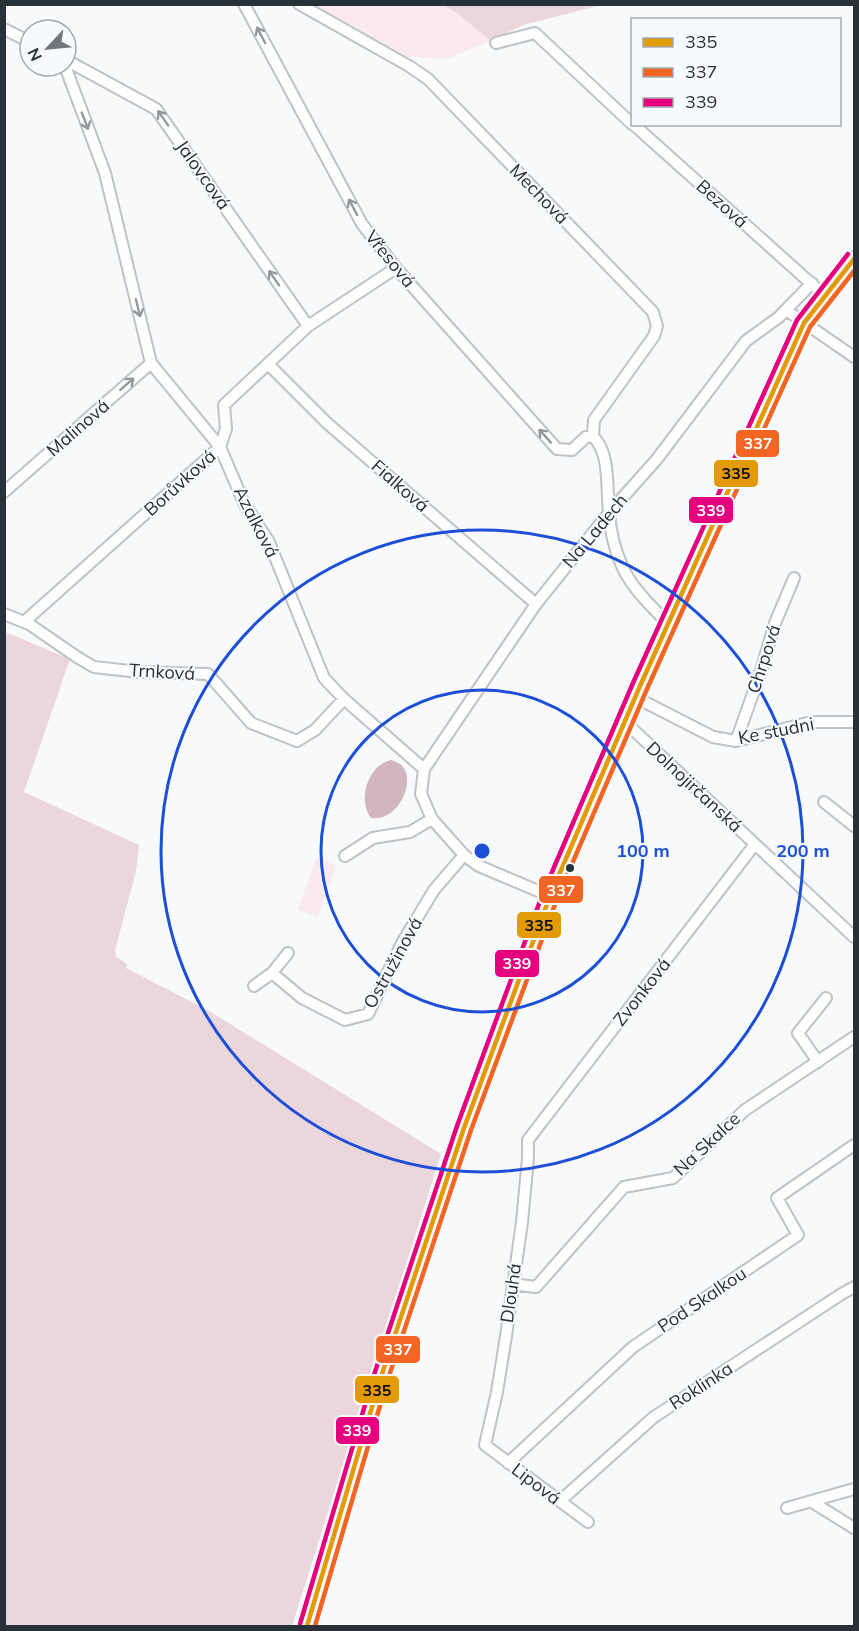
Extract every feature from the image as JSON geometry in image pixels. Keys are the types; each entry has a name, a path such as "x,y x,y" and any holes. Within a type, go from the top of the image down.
{"main road":[{"path":"307,1626 380,1380 460,1139 550,896 635,697 804,323 824,295 855,259"}],"street":[{"name":"Vřesová","path":"244,4 362,224 396,268 557,449 573,450 586,437 592,436"},
{"name":"Mechová","path":"299,4 428,79 653,312 657,326 654,336 594,420 592,436"},
{"path":"4,29 18,36"},
{"name":"Bezová","path":"496,43 535,33 631,122"},
{"name":"Jalovcová","path":"78,67 156,109 308,326"},
{"name":"Azalková","path":"69,78 105,173 151,363 220,447 244,503 269,542 324,678 344,699 424,769"},
{"name":"Bezová","path":"635,126 812,283"},
{"name":"Borůvková","path":"24,622 220,447 226,429 224,405 308,326 396,268"},
{"path":"812,283 824,295"},
{"name":"Na Ladech","path":"424,769 536,604 609,513 657,459 746,341 779,317 812,283"},
{"path":"786,310 855,357"},
{"name":"Malinová","path":"4,492 151,363"},
{"name":"Fialková","path":"268,364 327,423 536,604"},
{"path":"592,436 599,442 603,454 608,484 609,513 622,566 633,586 668,624"},
{"name":"Chrpová","path":"736,741 775,623 794,578"},
{"path":"4,614 24,622"},
{"name":"Trnková","path":"24,622 94,667 139,672 208,674 251,723 297,741 315,730 344,699"},
{"name":"Ke studni","path":"635,697 713,737 736,741 811,722 855,722"},
{"name":"Dolnojirčanská","path":"625,722 855,937"},
{"path":"424,769 421,794 432,819 464,855 479,866 550,896"},
{"path":"824,802 855,826"},
{"path":"345,856 373,838 410,832 432,819"},
{"name":"Zvonková","path":"528,1140 755,844"},
{"name":"Ostružinová","path":"272,973 302,999 345,1020 368,1014 402,943 434,890 464,855"},
{"path":"254,986 272,973 288,953"},
{"path":"818,1062 798,1033 826,998"},
{"name":"Na Skalce","path":"512,1284 536,1287 624,1187 673,1178 745,1110 855,1036"},
{"name":"Dlouhá","path":"485,1445 497,1392 522,1222 528,1140"},
{"name":"Pod Skalkou","path":"508,1462 633,1347 798,1235 777,1198 855,1145"},
{"name":"Roklinka","path":"560,1501 654,1417 855,1287"},
{"name":"Lipová","path":"485,1445 588,1522"},
{"path":"787,1508 855,1489"},
{"path":"812,1502 855,1528"}],"shaded area":[{"path":"315,5 443,5 491,41 446,59 408,57"},
{"path":"443,5 601,5 523,25 491,41"},
{"path":"5,632 70,659 24,792 139,845 136,871 115,950 116,957 127,964 126,968 209,1011 441,1154 292,1626 5,1626"},
{"path":"391,760 400,764 405,771 407,779 403,798 390,813 371,818 365,802 367,784 376,769"},
{"path":"316,858 336,865 318,917 298,910"}],"transit line":[{"name":"339","path":"300,1624 373,1378 457,1126 543,893 633,683 797,320 848,254"},
{"name":"335","path":"307,1626 380,1380 464,1128 550,896 640,686 804,323 854,259"},
{"name":"337","path":"315,1626 387,1382 471,1130 557,899 647,689 810,327 854,271"}]}
